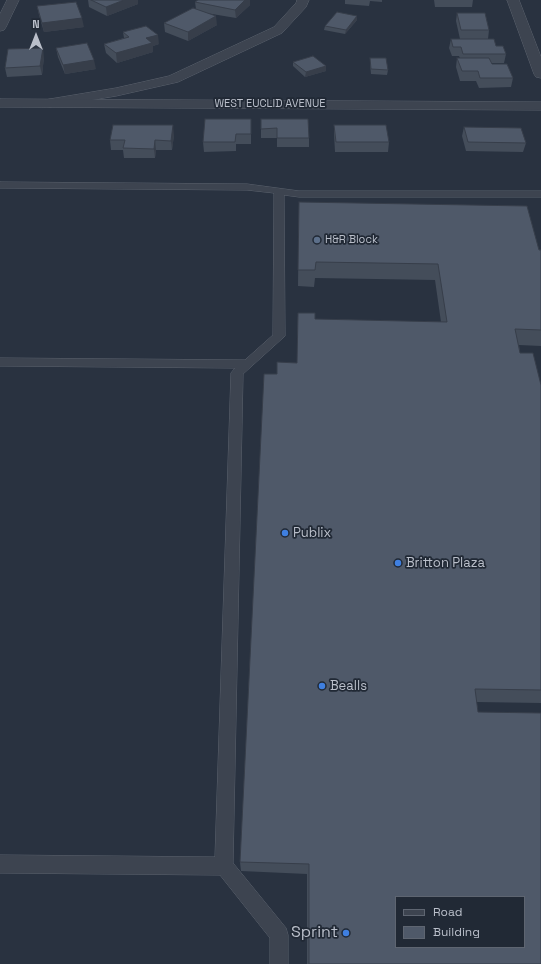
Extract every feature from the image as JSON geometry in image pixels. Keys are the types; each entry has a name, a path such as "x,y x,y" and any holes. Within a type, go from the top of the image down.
{"street":[{"path":"0,27 13,0"},
{"path":"50,103 116,92 173,79 278,30 302,4 303,0"},
{"path":"513,0 541,74"},
{"name":"WEST EUCLID AVENUE","path":"0,103 541,106"}],"lane":[{"path":"0,185 247,187 299,194 541,194"},
{"path":"279,191 279,336 237,373 224,866 279,935 279,964"},
{"path":"0,362 248,364"},
{"path":"0,864 224,866"}],"building":[{"path":"91,0 124,0 106,7"},
{"path":"198,0 245,0 235,10 195,2"},
{"path":"76,2 82,18 42,23 37,6"},
{"path":"193,8 216,16 188,32 164,23"},
{"path":"337,12 357,16 346,30 325,26"},
{"path":"457,13 485,13 489,30 461,30"},
{"path":"146,26 158,35 146,38 152,43 116,53 104,44 129,37 123,32"},
{"path":"451,39 494,39 496,46 503,46 506,54 463,54 461,47 453,47"},
{"path":"87,43 94,60 63,65 56,48"},
{"path":"43,48 40,66 5,68 8,49"},
{"path":"313,56 326,66 306,72 293,62"},
{"path":"370,58 386,58 388,70 371,69"},
{"path":"457,58 489,58 492,64 507,64 513,78 480,78 478,71 462,71"},
{"path":"205,119 251,119 251,134 236,134 235,142 203,142"},
{"path":"261,119 308,119 309,138 277,138 277,128 261,129"},
{"path":"113,125 173,125 171,141 155,140 154,149 123,148 125,140 110,140"},
{"path":"334,125 386,125 389,142 336,142"},
{"path":"464,127 521,128 526,143 468,142"},
{"name":"Britton Plaza","path":"299,202 527,206 539,250 541,250 541,330 515,329 520,353 533,353 541,385 541,690 475,689 478,712 541,713 541,964 309,964 309,864 240,862 264,374 277,374 277,362 297,363 298,313 315,313 315,319 447,322 438,264 316,262 315,270 298,270"}],"place":[{"name":"H&R Block","path":"317,240"},
{"name":"Publix","path":"285,533"},
{"name":"Britton Plaza","path":"398,563"},
{"name":"Bealls","path":"322,686"},
{"name":"Sprint","path":"346,933"}]}
